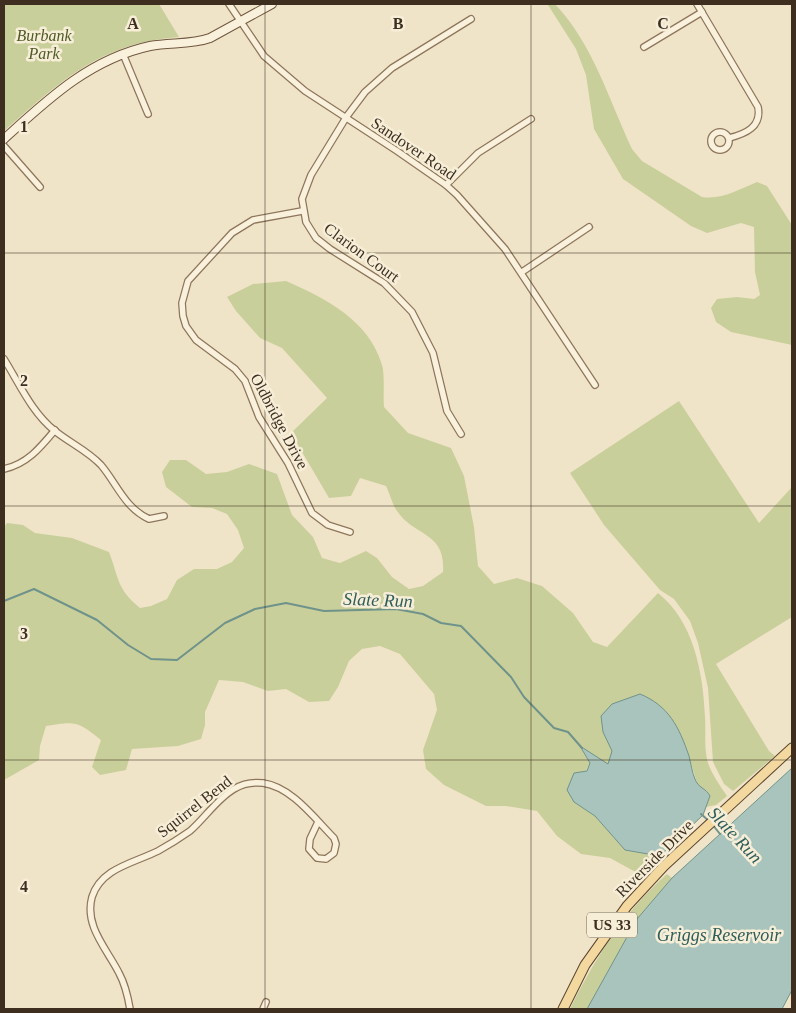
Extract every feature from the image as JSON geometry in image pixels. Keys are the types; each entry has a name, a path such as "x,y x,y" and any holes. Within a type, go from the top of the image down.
{"main road":[{"name":"Riverside Drive","path":"563,1009 585,965 620,914 664,866 792,748"}],"street":[{"name":"Sandover Road","path":"229,4 264,56 305,91 446,185 505,249 522,272 595,386"},
{"path":"4,139 68,82 95,66 123,54 152,46 202,41 272,4"},
{"path":"698,4 756,100 760,114 758,120 744,134 728,138"},
{"path":"644,47 702,12"},
{"path":"302,211 305,188 346,119 365,92 392,68 471,19"},
{"path":"123,54 148,114"},
{"path":"446,185 478,153 531,119"},
{"path":"4,146 40,187"},
{"name":"Clarion Court","path":"302,211 310,230 316,238 330,249 384,282 412,312 433,353 447,411 461,434"},
{"name":"Oldbridge Drive","path":"302,211 253,220 232,233 188,281 183,293 183,316 186,326 196,340 235,369 245,381 259,417 288,463 312,513 328,525 350,532"},
{"path":"522,272 588,227"},
{"path":"4,359 36,411 55,430 75,443 100,465 136,512 149,518 164,516"},
{"path":"4,470 19,466 55,430"},
{"name":"Squirrel Bend","path":"130,1009 119,974 98,939 92,921 92,898 96,889 108,874 166,847 190,830 227,794 247,784 263,783 281,790 318,822 334,838 336,844 334,853 326,859 317,858 309,849 310,839 318,822"},
{"path":"263,1009 266,1002"}],"green space":[{"name":"Burbank Park","path":"4,4 159,4 179,37 126,47 83,67 44,96 4,131"},
{"path":"555,4 580,37 599,73 632,149 642,161 702,197 717,197 757,182 767,186 792,225 792,345 731,332 716,322 711,308 717,299 737,297 754,299 760,295 755,272 754,227 741,223 707,233 691,226 623,179 594,129 586,75 576,49 548,5"},
{"path":"286,281 330,303 356,323 376,349 382,365 384,407 408,433 451,448 464,476 474,527 478,566 494,584 517,578 542,586 573,613 593,642 607,647 658,593 680,618 688,633 699,666 704,700 708,764 727,796 716,805 706,807 710,796 698,786 689,757 603,732 613,751 608,765 581,748 590,763 586,771 574,773 574,802 595,816 625,850 648,854 662,854 641,875 610,858 581,854 557,836 537,811 506,806 486,806 444,785 426,769 423,750 437,710 434,694 400,654 380,646 362,649 349,661 338,687 329,701 309,702 286,689 268,691 243,682 219,680 205,712 205,725 201,739 178,746 132,749 126,770 100,775 92,767 101,740 87,729 70,723 46,726 40,746 39,760 4,780 4,527 7,523 23,525 35,533 72,538 109,552 119,582 126,594 140,608 151,606 167,599 177,580 194,569 217,569 232,562 244,548 238,530 227,514 212,508 192,507 166,487 162,472 170,460 186,460 206,474 227,472 249,464 277,474 292,515 313,537 322,558 340,563 366,551 377,558 392,577 409,589 423,586 443,572 443,559 439,549 428,536 404,519 395,508 386,486 360,478 351,496 329,498 291,433 327,398 282,348 260,338 236,311 227,297 253,284"},
{"path":"679,401 759,523 792,487 792,617 716,664 769,751 775,756 733,791 724,784 713,762 708,688 698,643 690,621 674,599 660,590 604,525 570,473"},
{"path":"667,874 672,878 637,919 587,1009 570,1009 589,972 624,920"}],"water":[{"path":"640,694 666,711 672,719 689,756 696,782 710,796 703,815 662,854 648,854 625,850 595,816 574,802 567,790 574,773 587,771 590,763 580,746 608,764 612,751 603,732 601,716 612,704"},
{"name":"Griggs Reservoir","path":"792,768 792,990 782,1009 587,1009 637,919 672,878"}],"waterway":[{"name":"Slate Run","path":"4,601 34,589 97,620 128,645 151,659 177,660 225,623 255,609 286,603 324,611 396,609 423,614 441,623 461,626 511,677 524,697 554,728 568,732 582,748"},
{"name":"Slate Run","path":"701,814 709,821"},
{"name":"Slate Run","path":"712,824 720,834"}]}
